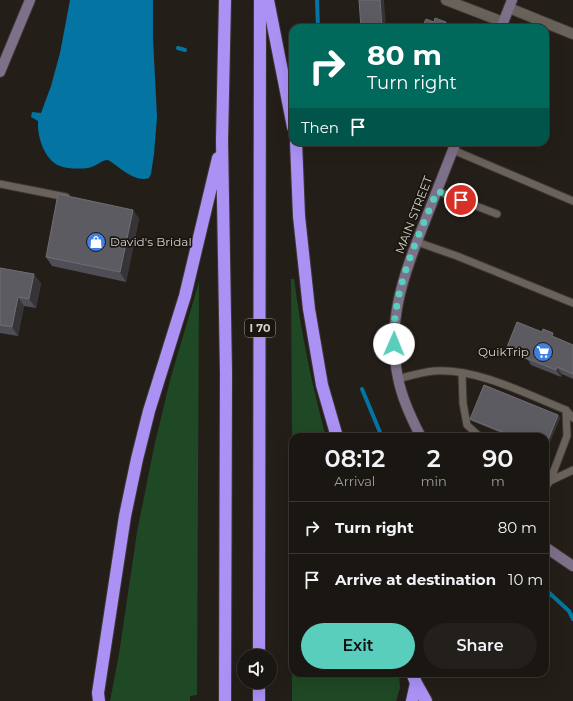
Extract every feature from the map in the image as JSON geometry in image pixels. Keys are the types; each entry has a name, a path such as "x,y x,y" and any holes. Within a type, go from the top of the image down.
{"highway":[{"path":"224,0 222,141 226,373 225,701"},
{"name":"I 70","path":"259,649 260,0"},
{"path":"268,0 289,107"},
{"path":"96,698 125,516 137,459 188,282 222,141"},
{"path":"296,146 299,216 309,309 322,385 336,433"},
{"path":"412,701 414,678"},
{"path":"414,678 426,701"},
{"path":"259,689 259,701"}],"street":[{"path":"0,72 30,0"},
{"path":"446,0 500,24"},
{"path":"502,24 510,4 573,34"},
{"name":"MAIN STREET","path":"419,433 409,413 398,379 394,355 395,315 398,295 455,146"},
{"path":"549,549 573,566"}],"lane":[{"path":"455,146 573,201"},
{"path":"0,184 72,198"},
{"path":"437,191 497,214"},
{"path":"417,242 458,256 573,303"},
{"path":"398,379 434,371 462,373 490,379 566,410 573,418"},
{"path":"462,373 463,403 467,425 476,433"},
{"path":"524,403 526,394"},
{"path":"549,475 567,436 566,410"},
{"path":"549,478 573,470"}],"green space":[{"path":"291,279 294,279 307,358 325,433 292,433"},
{"path":"199,282 197,695 190,696 190,701 110,701 119,654 137,532 154,447 170,380"},
{"path":"292,677 399,677 400,688 396,701 292,701"}],"water":[{"path":"70,0 153,0 153,38 157,117 154,154 149,178 143,179 127,174 108,160 88,168 63,167 54,163 50,159 43,147 40,140 38,121 31,117 32,112 41,113 51,86 60,53"}],"building":[{"path":"359,0 380,0 382,24 361,24"},
{"path":"435,18 446,22 445,24 424,24 426,19 434,22"},
{"name":"David's Bridal","path":"58,194 133,210 120,272 46,257"},
{"path":"0,268 34,274 29,299 18,297 12,327 0,325"},
{"name":"QuikTrip","path":"517,322 542,332 543,329 553,333 552,336 573,345 573,374 557,367 556,370 526,358 528,355 507,347"},
{"name":"QuikTrip","path":"484,385 558,415 549,438 549,433 505,433 470,419"}],"waterway":[{"path":"317,0 318,24"},
{"path":"178,48 185,50"},
{"path":"362,389 380,433"},
{"path":"549,593 569,611 573,619"}],"place":[{"name":"David's Bridal","path":"96,242"},
{"name":"QuikTrip","path":"543,352"}],"route":[{"path":"394,344 395,315 398,295 411,256 437,191 461,200"}]}
